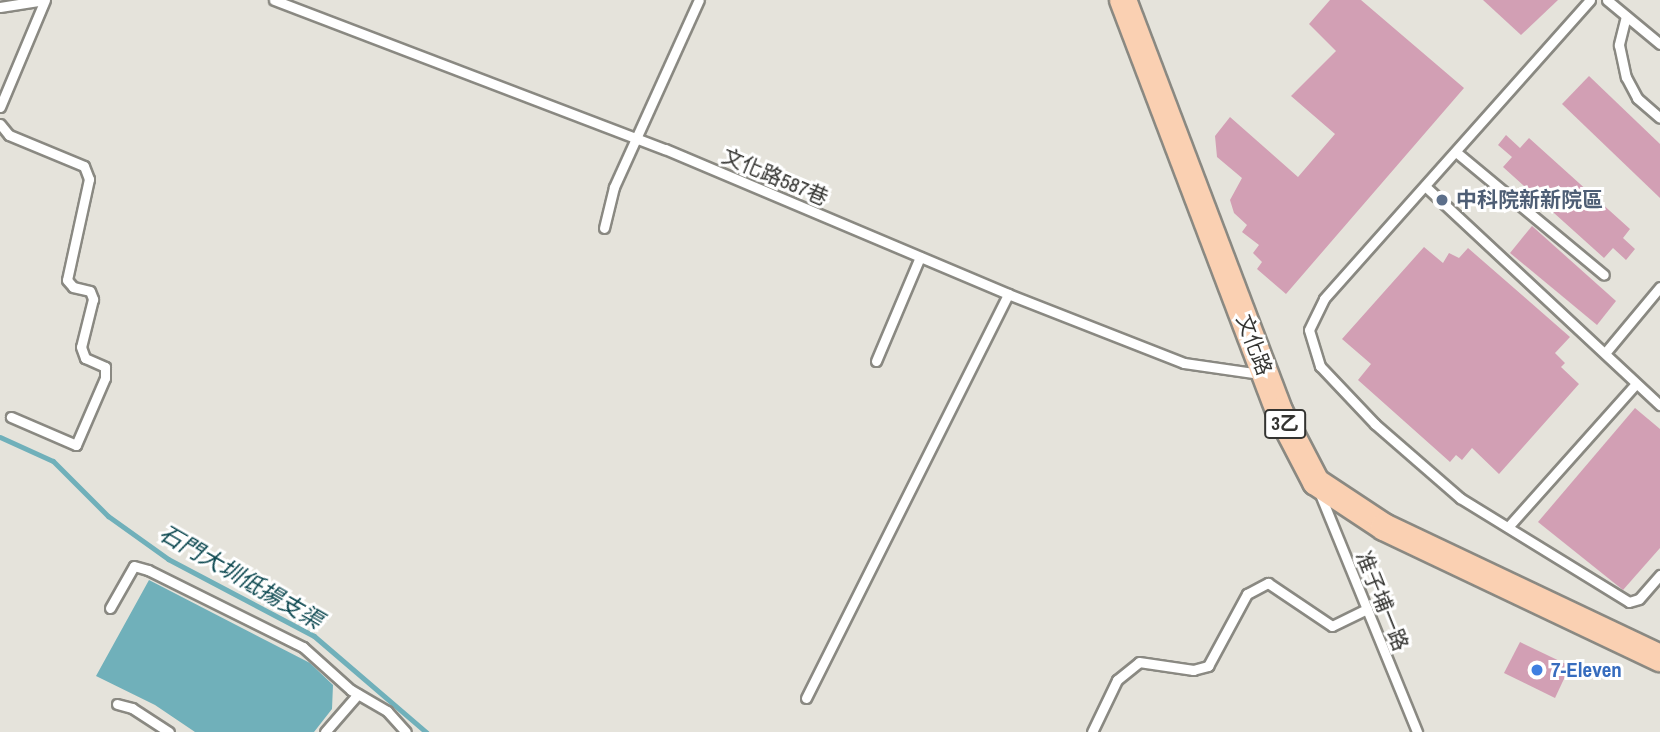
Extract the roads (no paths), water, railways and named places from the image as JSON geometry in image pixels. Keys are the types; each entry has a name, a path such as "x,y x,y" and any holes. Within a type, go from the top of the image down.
{"main road":[{"name":"文化路","path":"1122,0 1265,375 1316,482"},
{"path":"1316,482 1384,527 1660,658"}],"lane":[{"path":"0,7 44,0"},
{"path":"0,107 44,0"},
{"name":"文化路587巷","path":"274,0 638,138 1008,294 1184,363 1265,375"},
{"path":"604,228 614,187 699,0"},
{"path":"1590,0 1324,299 1309,330 1320,366 1375,424 1460,498 1629,602 1639,599 1660,575"},
{"path":"1606,0 1660,44"},
{"path":"1626,16 1619,45 1626,77 1636,98 1660,118"},
{"path":"0,124 9,135 84,166 89,179 67,280 73,287 90,291 93,299 81,347 85,358 105,367 105,378 76,445 11,416"},
{"path":"1456,152 1604,275"},
{"path":"1426,187 1660,405"},
{"path":"876,361 920,257"},
{"path":"1605,353 1660,287"},
{"path":"806,698 1008,294"},
{"path":"1508,527 1636,384"},
{"name":"准子埔一路","path":"1316,482 1417,732"},
{"path":"110,608 134,566 148,570 303,647 358,694 387,711 406,732"},
{"path":"1092,732 1117,680 1139,662 1192,670 1208,666 1247,594 1268,583 1332,626 1367,609"},
{"path":"324,732 358,694"},
{"path":"117,704 132,708 169,732"}],"water":[{"path":"149,580 310,663 333,685 332,709 314,732 195,732 155,705 96,676"}],"waterway":[{"name":"石門大圳低揚支渠","path":"0,437 53,461 108,516 168,559 314,636 426,732"}],"place":[{"name":"中科院新新院區","path":"1442,200"},
{"name":"7-Eleven","path":"1537,670"}]}
